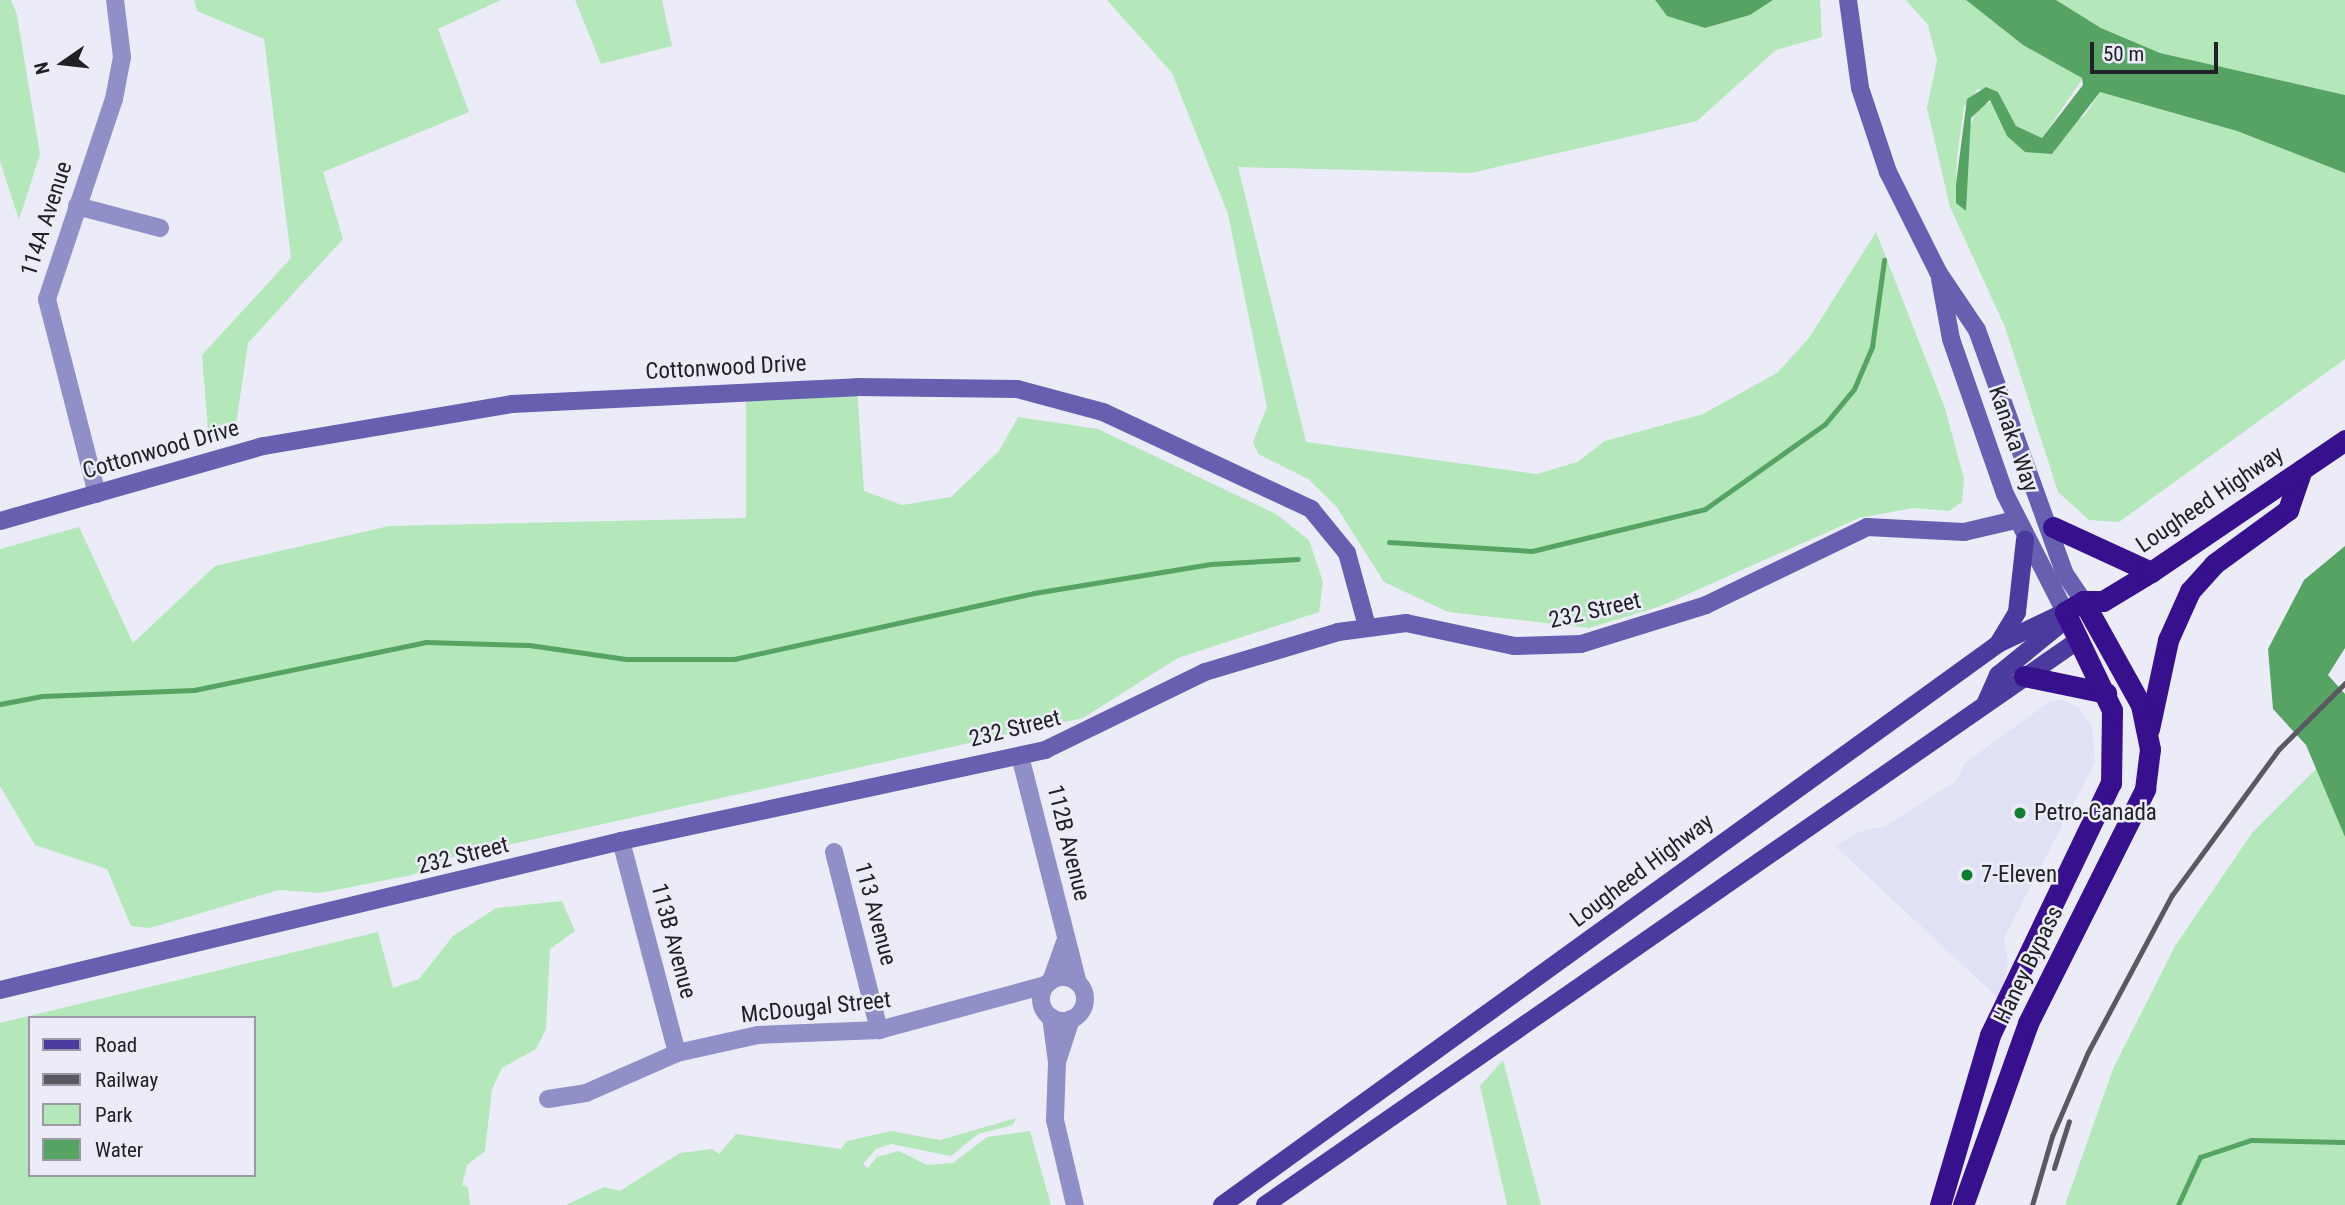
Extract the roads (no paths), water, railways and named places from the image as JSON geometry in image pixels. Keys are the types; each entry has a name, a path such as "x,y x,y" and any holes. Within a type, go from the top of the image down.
{"highway":[{"name":"Lougheed Highway","path":"2081,607 2151,572 2345,440"},
{"path":"2149,729 2168,640 2190,590 2214,564 2288,510 2302,469"},
{"path":"2053,527 2151,572"},
{"name":"Haney Bypass","path":"1963,1205 2028,1023 2146,789 2149,729 2133,686 2098,626 2081,607"},
{"name":"Haney Bypass","path":"1940,1205 1990,1035 2106,799 2116,748 2106,693 2080,639 2081,607"},
{"path":"2080,639 2098,626"},
{"path":"2024,676 2106,693"}],"main road":[{"name":"Kanaka Way","path":"1848,0 1873,131 1938,272 1977,330 2053,527 2065,574 2081,607"},
{"name":"Kanaka Way","path":"1938,272 1951,339 2015,520 2025,539 2081,607"},
{"name":"Cottonwood Drive","path":"0,521 264,446 512,404 857,387 1017,389 1103,412 1311,509 1347,553 1367,626"},
{"name":"232 Street","path":"0,990 621,841 1020,756 1094,731 1236,660 1367,626 1445,628 1514,646 1581,644 1706,605 1867,527 1964,532 2015,520"},
{"path":"1998,645 2017,612 2025,539"},
{"path":"1986,702 1998,675 2081,607"},
{"name":"Lougheed Highway","path":"1222,1205 1998,645 2081,607"},
{"path":"1265,1205 2080,639"}],"street":[{"name":"114A Avenue","path":"97,494 47,299 120,68 115,0"},
{"path":"77,206 160,228"},
{"name":"112B Avenue","path":"1020,756 1065,942 1078,984"},
{"name":"113B Avenue","path":"621,841 677,1053"},
{"name":"113 Avenue","path":"834,852 879,1030"},
{"path":"1065,942 1049,983 1047,1012 1057,1062 1055,1120 1075,1205"},
{"path":"1049,983 1078,984 1084,1003 1071,1019 1057,1062"},
{"name":"McDougal Street","path":"548,1099 586,1093 677,1053 758,1035 879,1030 1049,983"},
{"path":"1012,995 1047,1012 1071,1019"}],"water":[{"path":"1655,0 1773,0 1750,15 1705,28 1667,16"},
{"path":"1966,0 2056,0 2101,28 2160,53 2345,95 2345,173 2237,131 2100,92 2052,154 2025,152 2007,136 1990,100 1971,118 1966,211 1956,203 1956,184 1967,99 1986,87 1998,92 2016,126 2042,138 2083,85 2082,78 2023,45"},
{"path":"2345,546 2345,648 2328,675 2345,694 2345,837 2306,745 2273,709 2268,649 2304,580"}],"waterway":[{"path":"1389,542 1532,551 1705,509 1825,424 1854,389 1872,347 1884,260"},
{"path":"0,704 42,696 194,690 426,642 529,645 626,659 734,659 1034,593 1211,564 1298,559"},
{"path":"2178,1205 2200,1157 2251,1140 2345,1142"}],"railway":[{"path":"2032,1205 2052,1136 2088,1052 2172,895 2279,749 2345,683"},
{"path":"2054,1168 2069,1121"}],"place":[{"name":"Petro-Canada","path":"2020,813"},
{"name":"7-Eleven","path":"1967,875"}]}
